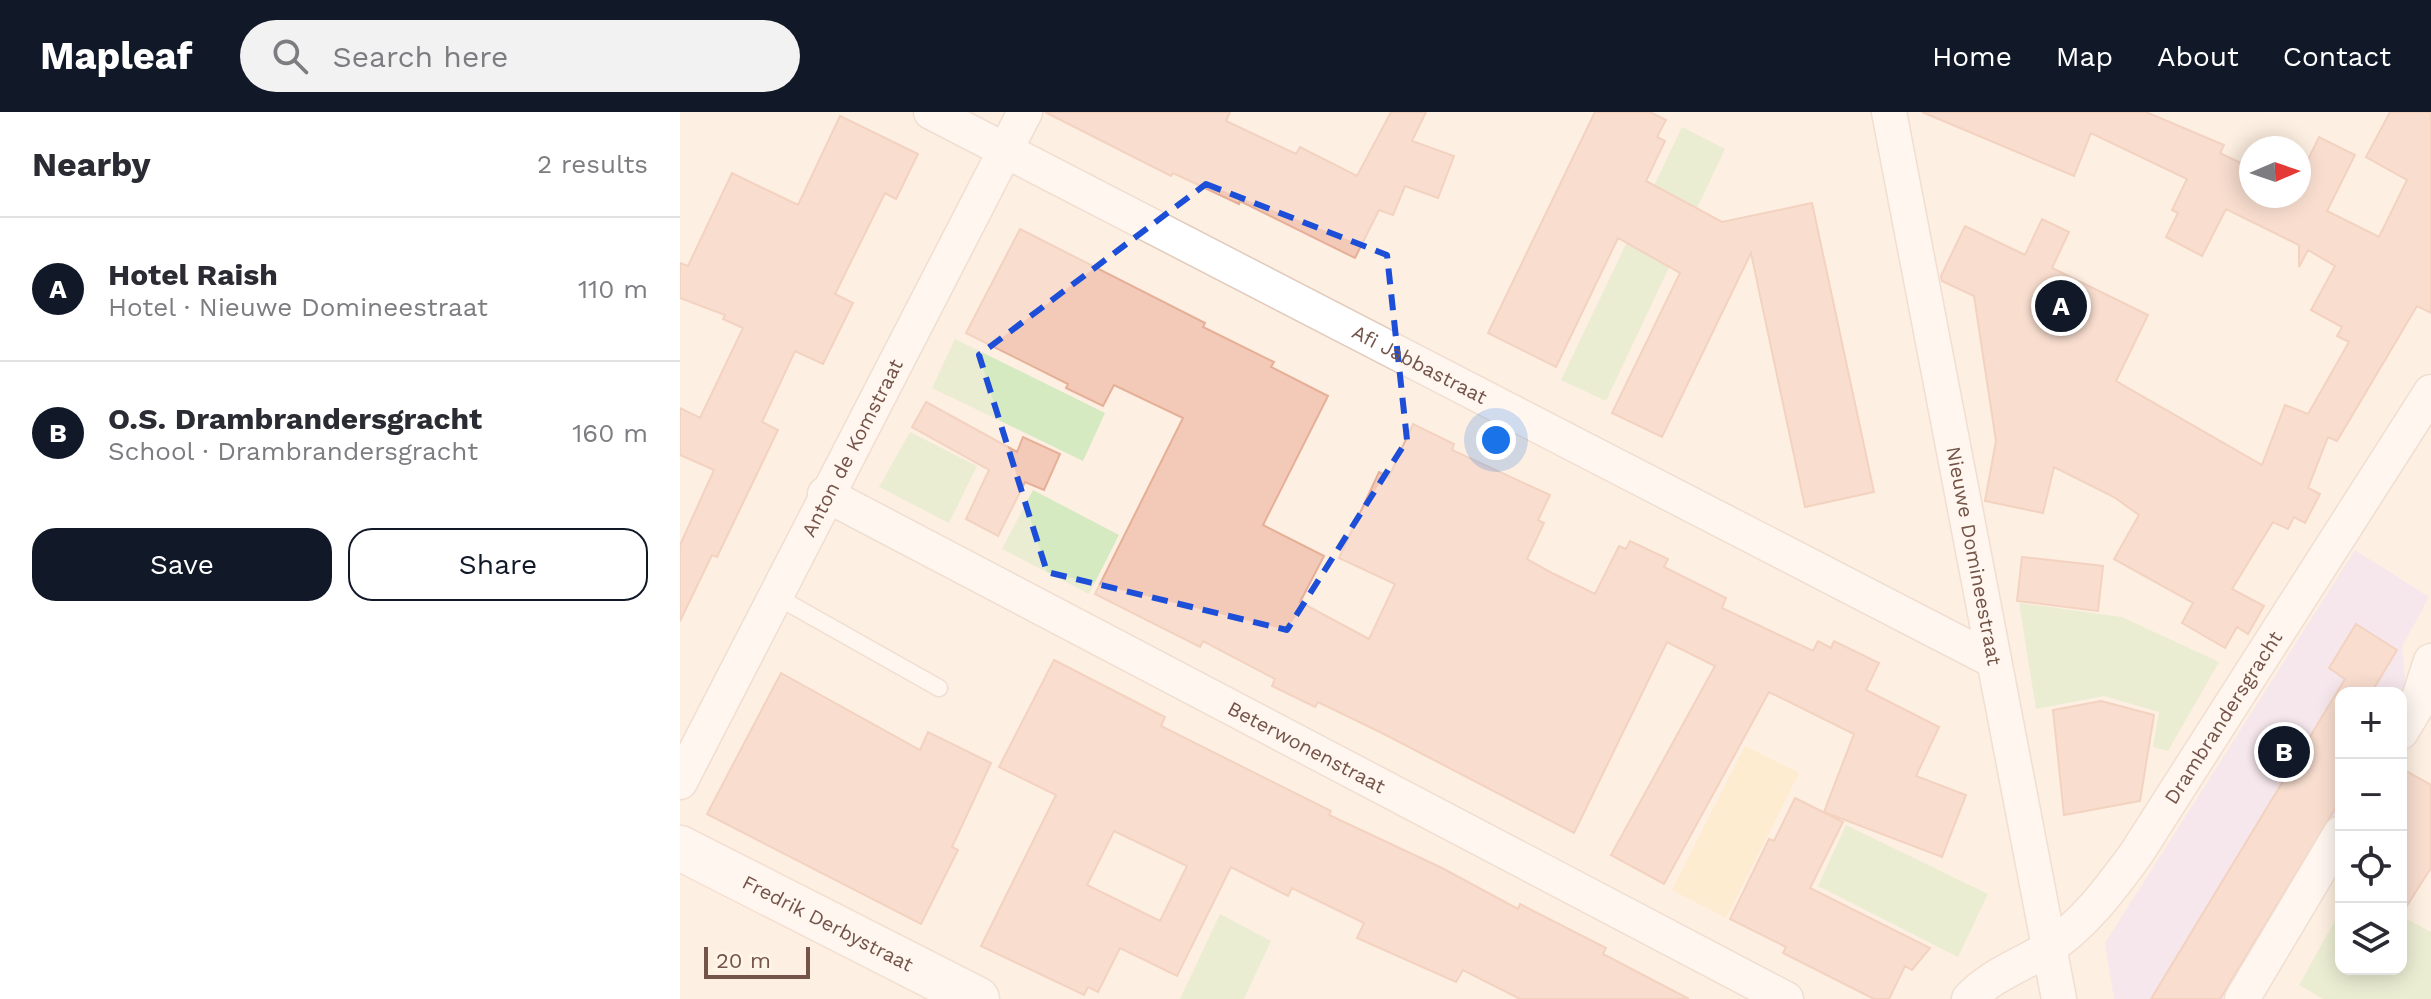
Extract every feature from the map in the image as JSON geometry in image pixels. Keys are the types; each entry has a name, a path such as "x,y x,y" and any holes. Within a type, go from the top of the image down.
{"main road":[{"name":"Fredrik Derbystraat","path":"680,848 977,999"}],"street":[{"name":"Afi Jabbastraat","path":"931,112 1994,661"},
{"name":"Anton de Komstraat","path":"680,782 825,494 1025,112"},
{"name":"Nieuwe Domineestraat","path":"1889,112 2059,999"},
{"name":"Drambrandersgracht","path":"1969,999 1984,983 2049,947 2101,901 2136,854 2431,392"},
{"name":"Beterwonenstraat","path":"825,494 1786,999"},
{"path":"2416,718 2431,661"},
{"path":"2242,999 2335,843"}],"lane":[{"path":"774,595 939,688"}],"highlighted area":[{"path":"1206,184 1387,255 1407,440 1287,630 1047,572 979,355"}],"shaded area":[{"path":"2355,550 2429,597 2402,647 2406,687 2335,687 2335,819 2228,999 2114,999 2105,943"}],"green space":[{"path":"1682,127 1725,149 1606,401 1561,380"},
{"path":"955,339 1105,413 1083,461 932,388"},
{"path":"910,432 977,466 949,523 879,487"},
{"path":"1033,490 1119,535 1089,594 1002,549"},
{"path":"2019,603 2122,617 2219,662 2168,751 2153,747 2159,712 2104,696 2036,709"},
{"path":"1846,825 1988,894 1958,957 1818,886"},
{"path":"1220,914 1271,941 1244,999 1180,999"},
{"path":"2407,919 2431,932 2431,999 2323,999 2299,985 2335,921 2335,975 2407,975"}],"sand":[{"path":"1745,746 1799,773 1726,918 1672,890"}],"building":[{"path":"1045,112 1230,112 1226,121 1296,154 1300,147 1357,176 1391,112 1426,112 1412,141 1454,156 1438,198 1405,186 1393,215 1379,210 1355,258 1240,201 1239,204 1173,173 1171,176"},
{"path":"1595,112 1650,112 1666,120 1657,137 1665,141 1646,181 1722,222 1812,203 1874,492 1805,507 1751,253 1662,437 1612,413 1680,273 1618,238 1556,367 1488,333"},
{"path":"1922,112 2146,112 2224,145 2220,153 2239,162 2239,208 2311,208 2311,153 2319,137 2355,155 2327,211 2379,237 2407,180 2366,157 2390,112 2431,112 2431,313 2417,306 2337,441 2328,437 2308,488 2320,494 2305,523 2294,517 2288,529 2273,522 2232,589 2264,606 2248,634 2237,627 2225,648 2182,623 2193,603 2114,559 2139,515 2114,497 2054,467 2043,513 1985,501 1996,441 1974,296 1942,281 1941,276 1965,226 2025,255 2042,219 2069,232 2052,268 2148,315 2116,381 2262,465 2285,405 2308,414 2349,342 2337,336 2342,327 2311,310 2335,266 2308,250 2299,267 2299,245 2226,209 2202,256 2166,237 2178,213 2172,210 2187,179 2091,133 2074,176"},
{"path":"840,116 918,154 896,199 885,193 835,294 853,303 823,364 795,351 762,422 778,430 717,557 712,555 680,621 680,545 714,470 680,455 680,408 700,418 743,328 723,319 725,315 680,298 680,263 688,266 732,173 798,205"},
{"path":"1020,229 1205,323 1203,327 1274,362 1271,367 1328,396 1263,525 1324,556 1300,602 1369,639 1395,584 1339,558 1379,472 1389,477 1413,424 1454,444 1452,450 1550,495 1538,520 1544,523 1527,559 1554,574 1595,594 1619,546 1626,549 1630,541 1668,559 1664,567 1726,598 1722,608 1813,651 1818,641 1831,648 1834,641 1879,663 1866,690 1939,727 1916,776 1966,795 1942,857 1824,812 1854,734 1769,692 1664,884 1611,855 1715,666 1667,642 1574,833 1384,734 1318,702 1315,707 1272,686 1275,679 1203,641 1200,647 1095,594 1183,418 1114,385 1103,406 1066,388 1068,384 966,333"},
{"path":"926,402 1017,452 1023,437 1060,454 1044,490 1025,482 998,536 966,519 989,470 912,427"},
{"path":"2022,557 2103,566 2098,611 2017,601"},
{"path":"2356,624 2397,650 2375,687 2340,687 2345,679 2329,668"},
{"path":"1054,660 1165,717 1161,726 1331,811 1329,815 1442,868 1518,909 1520,904 1606,948 1603,954 1689,999 1520,999 1463,970 1456,982 1357,938 1364,923 1292,888 1288,896 1231,867 1177,976 1120,948 1098,992 1088,987 1084,995 981,946 1056,795 999,767","holes":["1114,831 1187,866 1160,921 1087,885"]},
{"path":"781,673 920,750 928,732 991,763 952,847 958,850 921,924 707,814"},
{"path":"2335,695 2335,809 2220,999 2151,999"},
{"path":"2101,701 2154,715 2140,801 2064,815 2053,710"},
{"path":"2407,771 2431,785 2431,868 2407,906"},
{"path":"1795,798 1843,822 1810,888 1930,948 1912,970 1905,966 1889,999 1874,999 1783,953 1786,947 1730,919 1769,839 1774,841"}],"place":[{"name":"Hotel Raish","path":"2061,306"},
{"name":"O.S. Drambrandersgracht","path":"2284,752"}]}
